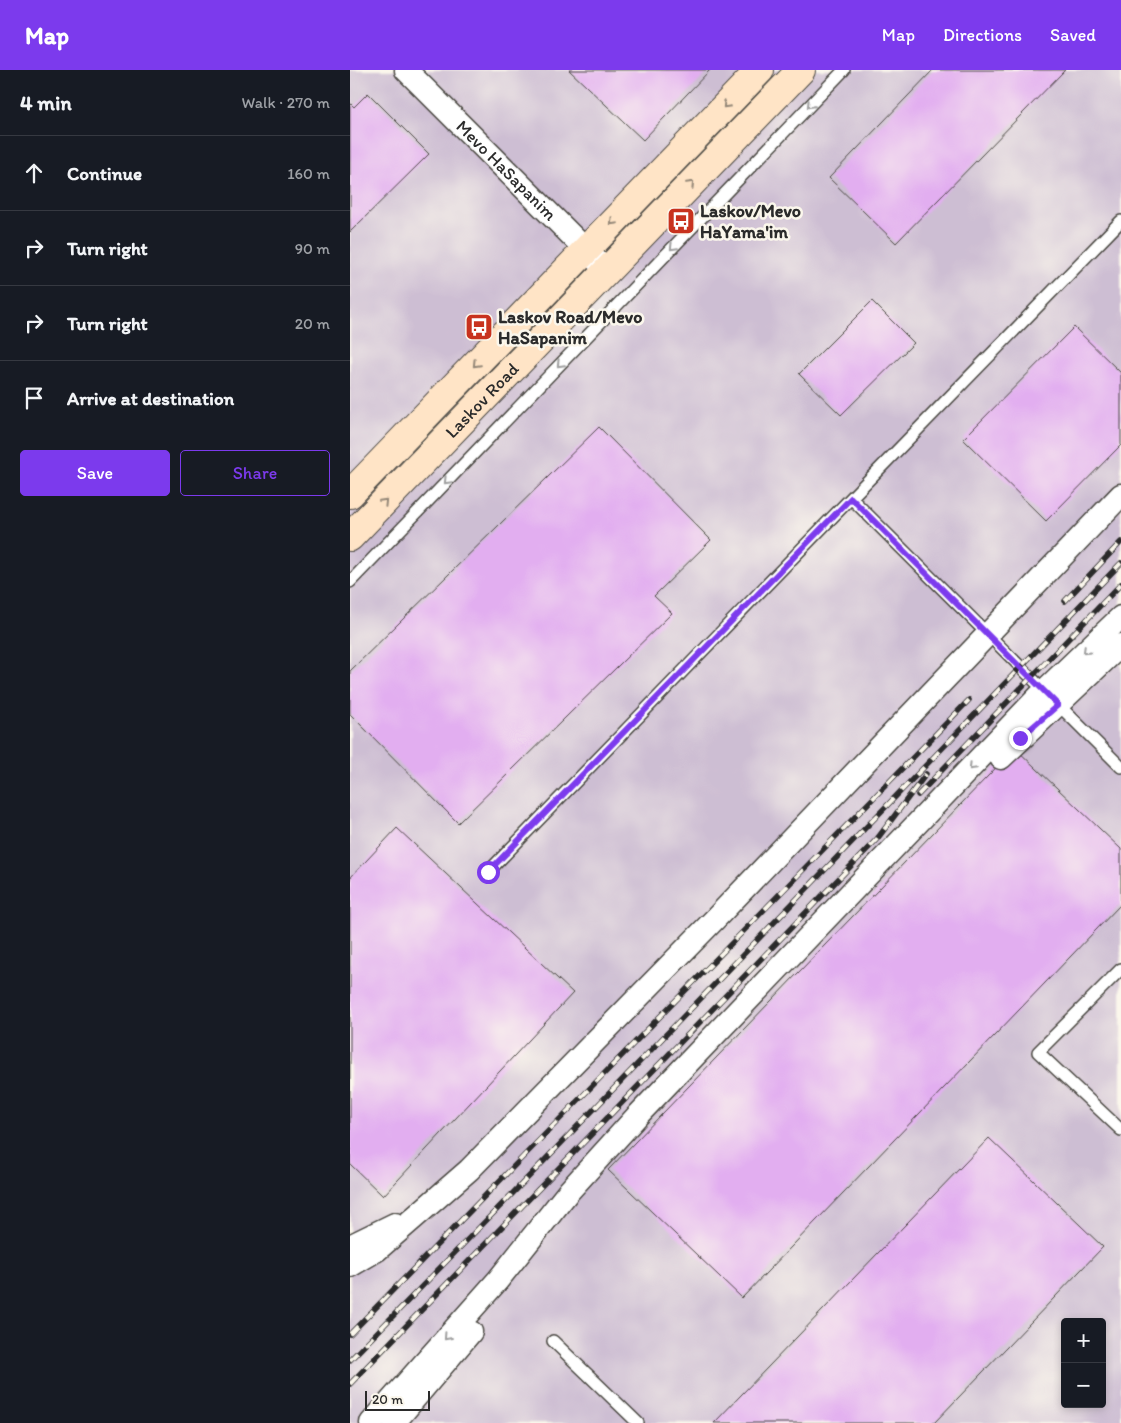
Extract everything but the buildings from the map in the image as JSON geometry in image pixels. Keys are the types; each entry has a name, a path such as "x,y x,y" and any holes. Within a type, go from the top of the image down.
{"street":[{"name":"Mevo HaSapanim","path":"406,70 608,271"},
{"name":"Laskov Road","path":"350,494 760,70"},
{"name":"Laskov Road","path":"350,538 801,70"},
{"path":"350,1266 377,1250 469,1170 628,1008 1121,494"},
{"path":"394,1423 505,1292 622,1147 1020,738 1051,698 1121,617"},
{"path":"371,1423 498,1280 569,1191 638,1114 1051,698 1121,645"},
{"path":"350,1246 423,1210"}],"lane":[{"path":"350,582 844,70"},
{"path":"488,872 1121,221"},
{"path":"851,498 1121,767"},
{"path":"1121,969 1038,1052 1121,1130"},
{"path":"553,1341 638,1423"}],"shaded area":[{"path":"350,70 1121,70 1121,1423 350,1423"}],"railway":[{"path":"1065,601 1121,542"},
{"path":"350,1360 1121,563"},
{"path":"918,795 1121,584"},
{"path":"350,1334 969,700"},
{"path":"350,1384 877,839 926,774"}],"place":[{"name":"Laskov/Mevo HaYama'im","path":"681,221"},
{"name":"Laskov Road/Mevo HaSapanim","path":"479,327"}],"route":[{"path":"488,872 851,498 1058,705 1020,738"}]}
